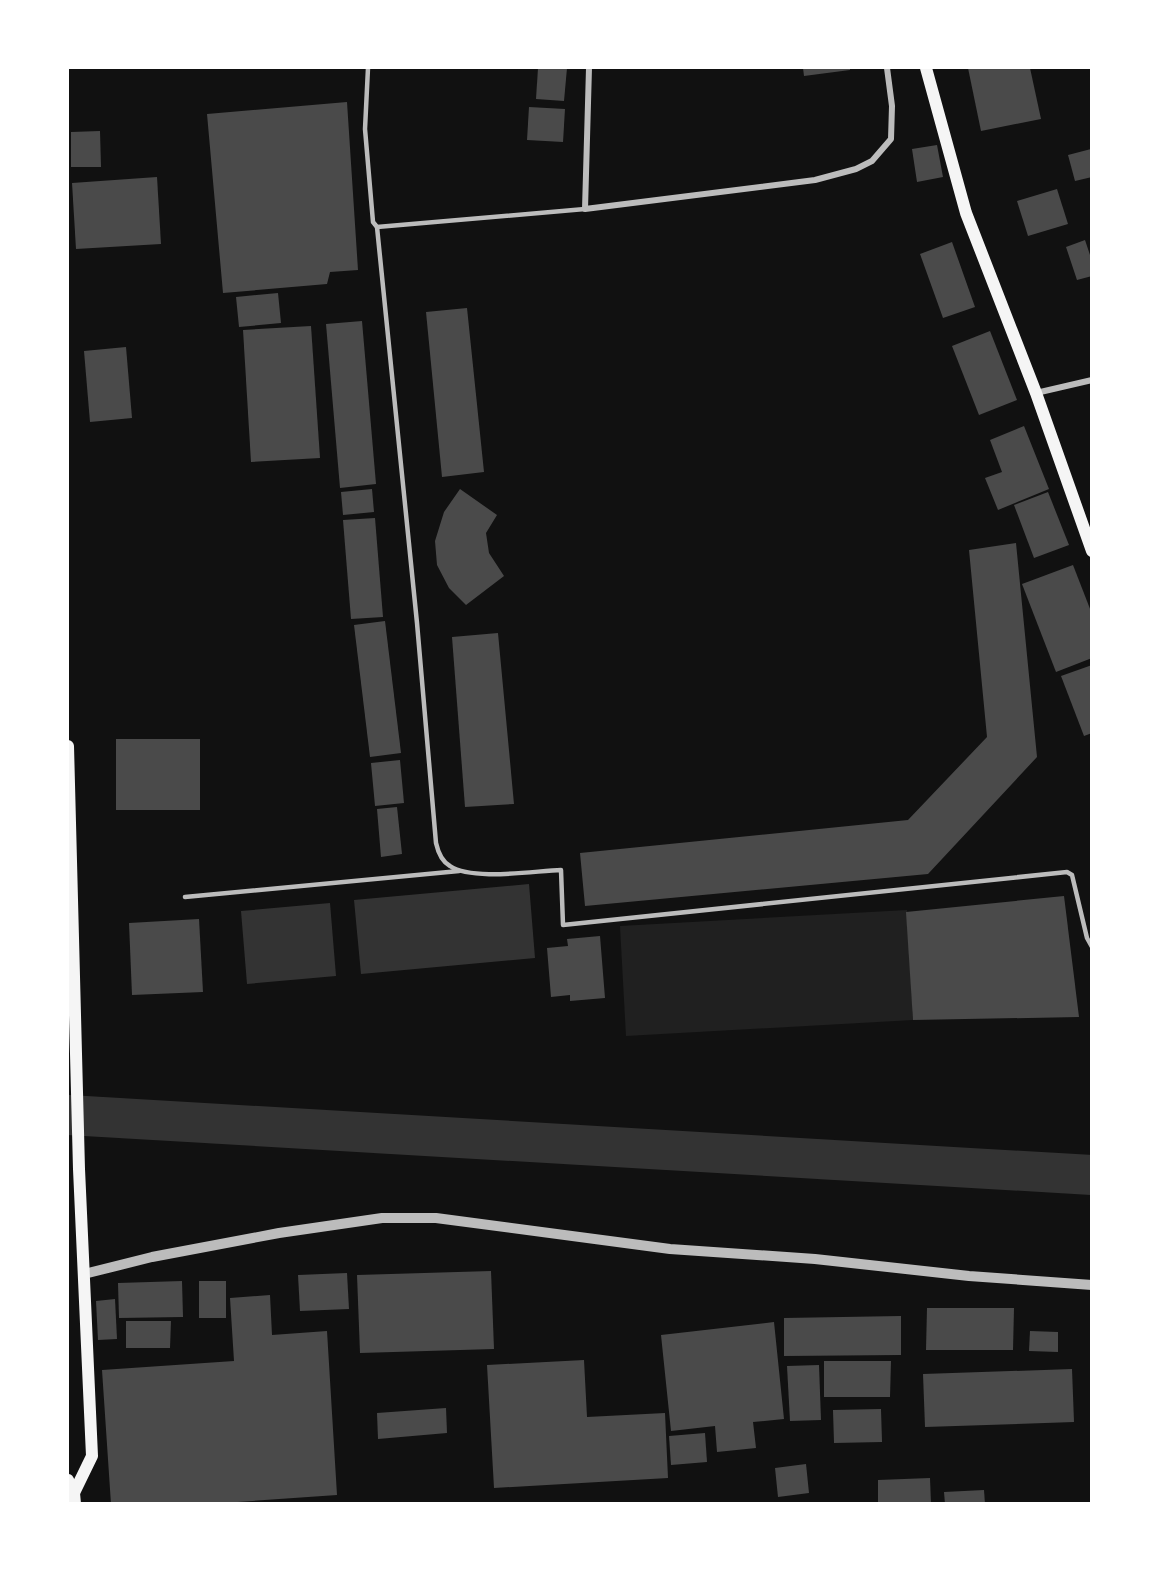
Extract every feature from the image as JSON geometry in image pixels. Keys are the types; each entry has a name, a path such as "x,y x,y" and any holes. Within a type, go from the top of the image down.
{"main road":[{"path":"926,68 966,213 1036,393 1092,551"},
{"path":"68,746 72,1024 76,1050 92,1456 75,1498"},
{"path":"68,1188 81,1189"},
{"path":"68,1480 75,1498"}],"street":[{"path":"589,68 585,209 815,180 855,169 873,161 891,139 892,106 887,68"},
{"path":"1036,393 1092,380"},
{"path":"84,1274 152,1257 279,1233 382,1218 436,1218 670,1249 815,1259 969,1276 1092,1286"}],"lane":[{"path":"368,68 365,129 373,222 377,227 417,623 436,843 443,861 472,874 561,870 563,925 1067,872 1072,875 1087,938 1092,947"},
{"path":"377,227 585,209"},
{"path":"185,897 462,871"}],"shaded area":[{"path":"529,884 535,958 361,974 354,900"},
{"path":"330,903 336,976 247,984 241,911"},
{"path":"907,910 913,1020 626,1036 620,926"}],"building":[{"path":"538,68 567,68 564,101 536,99"},
{"path":"803,68 850,68 850,70 804,76"},
{"path":"968,68 1030,68 1041,119 981,131"},
{"path":"347,102 358,270 330,272 327,284 223,293 207,114"},
{"path":"529,107 565,109 563,142 527,140"},
{"path":"100,131 101,167 71,167 71,132"},
{"path":"937,145 943,177 917,182 912,149"},
{"path":"1091,149 1092,177 1075,181 1068,155"},
{"path":"157,177 161,244 76,249 72,183"},
{"path":"1057,189 1068,224 1028,236 1017,201"},
{"path":"1085,240 1092,261 1092,276 1077,280 1066,247"},
{"path":"952,242 975,307 943,318 920,254"},
{"path":"278,293 281,323 239,327 236,297"},
{"path":"467,308 484,472 442,477 426,312"},
{"path":"362,321 376,484 340,488 326,324"},
{"path":"311,326 320,458 251,462 243,330"},
{"path":"990,331 1017,400 979,415 952,346"},
{"path":"126,347 132,418 90,422 84,351"},
{"path":"1024,426 1049,489 998,510 985,478 1002,472 990,440"},
{"path":"372,489 374,512 343,515 341,492"},
{"path":"460,489 497,515 486,533 489,553 504,576 466,605 449,588 437,565 435,541 444,512"},
{"path":"1048,492 1069,545 1034,558 1014,505"},
{"path":"375,518 383,617 351,619 343,520"},
{"path":"1016,543 1037,757 928,874 585,906 580,853 908,820 987,737 969,550"},
{"path":"1073,565 1092,614 1092,658 1056,672 1022,584"},
{"path":"385,621 401,753 370,757 354,625"},
{"path":"498,633 514,804 465,807 452,637"},
{"path":"1092,665 1092,733 1084,736 1061,676"},
{"path":"116,739 200,739 200,810 116,810"},
{"path":"400,760 404,803 375,806 371,763"},
{"path":"397,807 402,854 381,857 377,809"},
{"path":"1064,896 1079,1017 913,1020 906,912"},
{"path":"199,919 203,992 132,995 129,923"},
{"path":"600,936 605,998 570,1001 570,995 551,997 547,948 568,946 567,939"},
{"path":"491,1271 494,1349 360,1353 357,1275"},
{"path":"347,1273 349,1309 300,1311 298,1275"},
{"path":"182,1281 183,1317 119,1318 118,1283"},
{"path":"199,1281 226,1281 226,1318 199,1318"},
{"path":"270,1295 272,1335 327,1331 337,1495 208,1504 111,1504 102,1370 234,1361 230,1298"},
{"path":"115,1299 117,1339 98,1340 96,1301"},
{"path":"927,1308 1014,1308 1013,1350 926,1350"},
{"path":"901,1316 901,1355 784,1356 784,1318"},
{"path":"126,1321 171,1321 170,1348 126,1348"},
{"path":"774,1322 784,1419 753,1422 756,1448 717,1452 715,1426 671,1431 661,1335"},
{"path":"1030,1331 1058,1332 1058,1352 1029,1351"},
{"path":"584,1360 587,1417 665,1413 668,1478 494,1488 487,1365"},
{"path":"824,1361 891,1361 890,1397 824,1397"},
{"path":"819,1365 821,1420 790,1421 787,1366"},
{"path":"1072,1369 1074,1422 925,1427 923,1374"},
{"path":"446,1408 447,1433 378,1439 377,1413"},
{"path":"881,1409 882,1442 834,1443 833,1410"},
{"path":"705,1433 707,1462 671,1465 669,1436"},
{"path":"806,1464 809,1493 778,1497 775,1468"},
{"path":"930,1478 931,1504 878,1504 878,1480"},
{"path":"984,1490 985,1504 945,1504 944,1492"}],"waterway":[{"path":"68,1115 1092,1175"}]}
